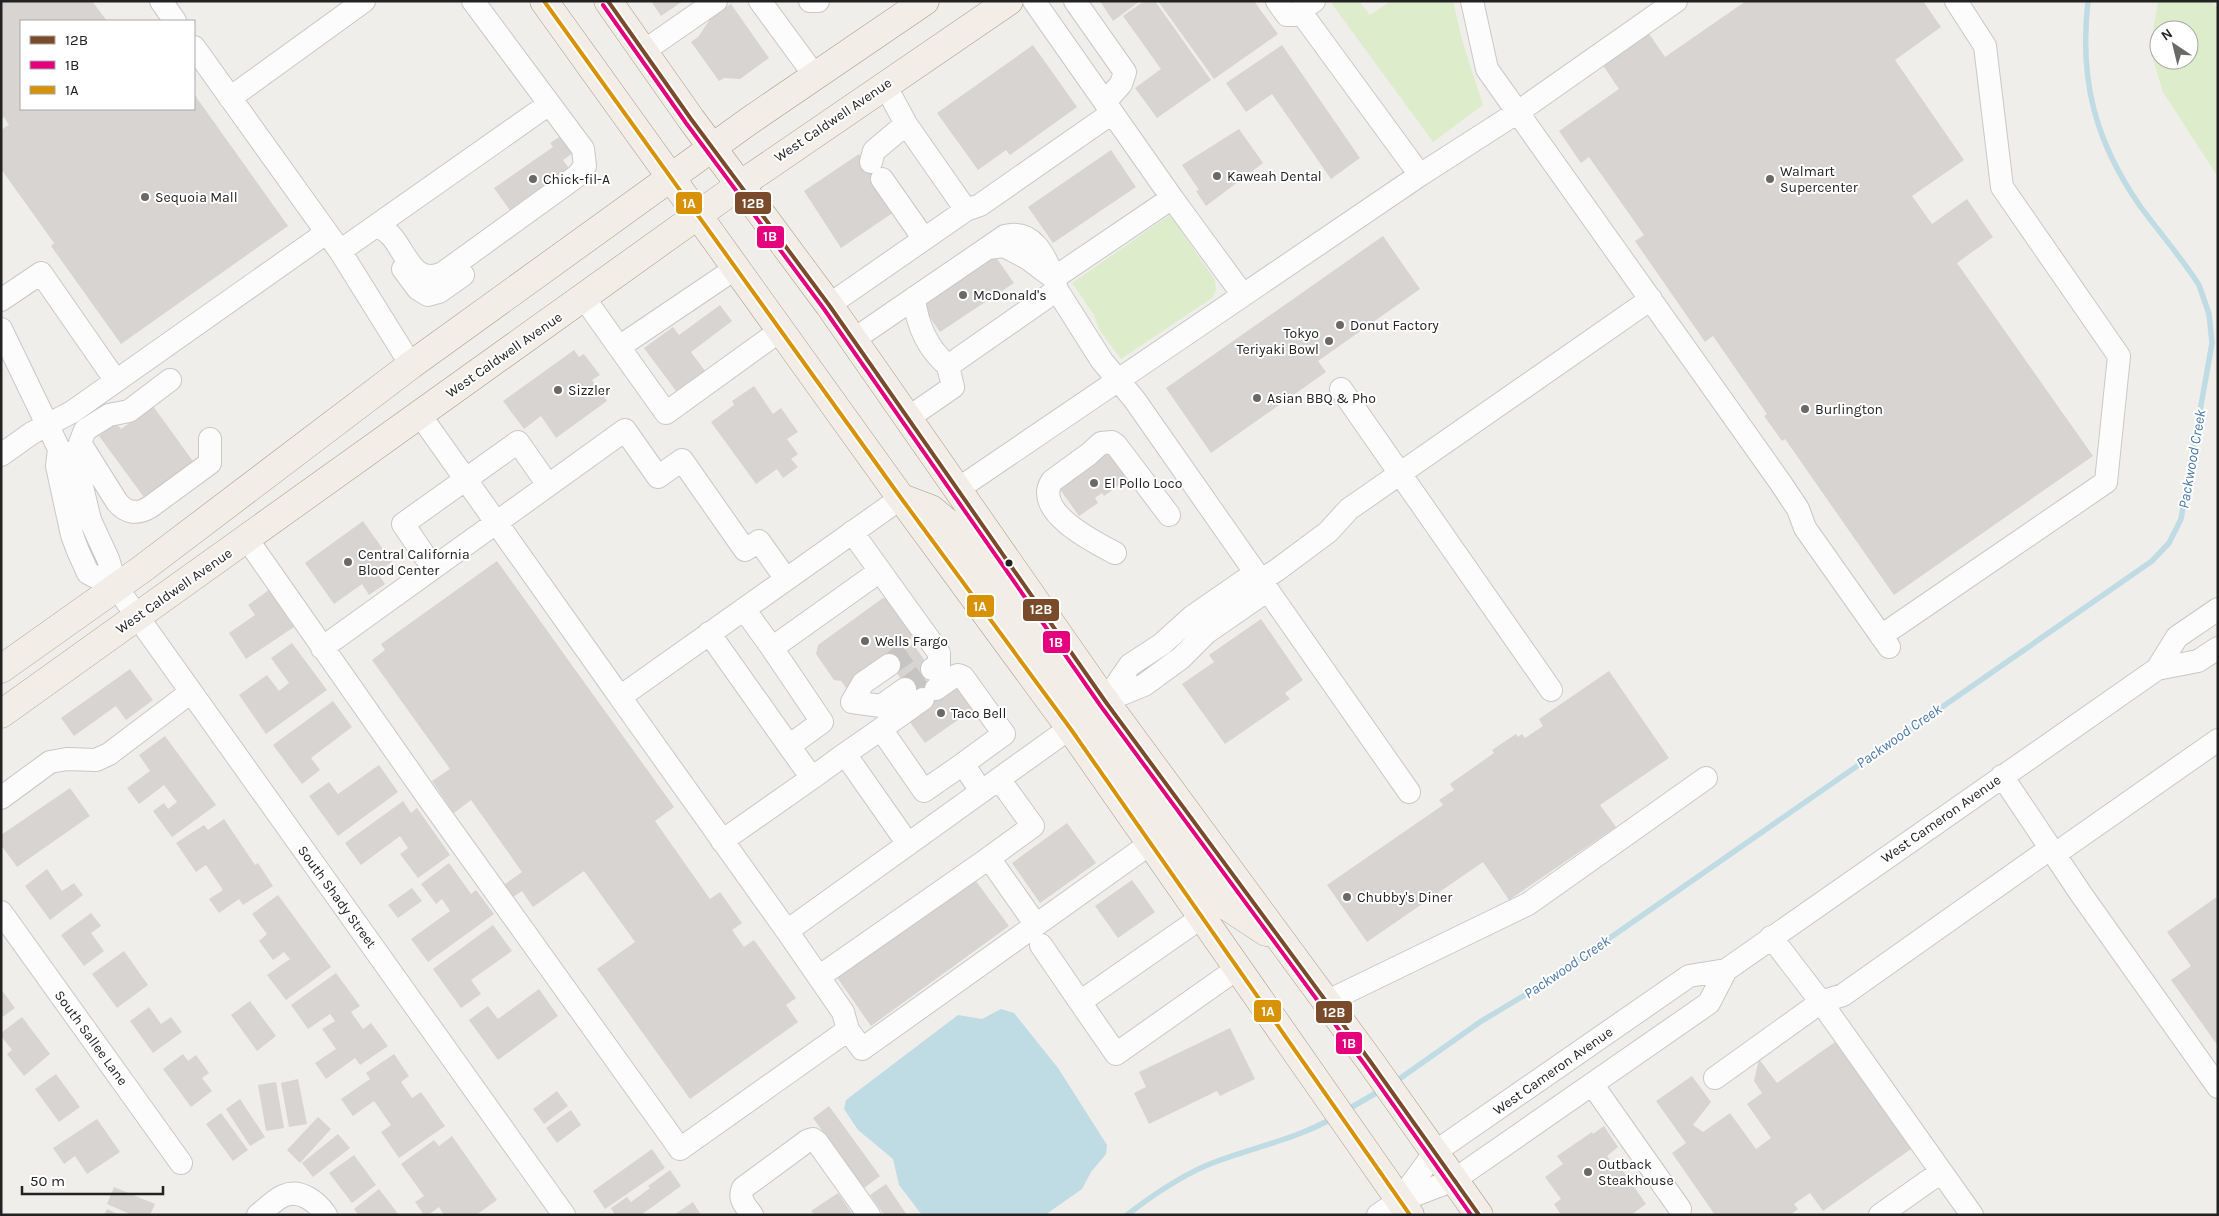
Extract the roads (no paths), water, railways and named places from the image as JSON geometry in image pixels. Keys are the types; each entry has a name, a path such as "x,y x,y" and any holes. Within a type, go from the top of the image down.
{"main road":[{"path":"544,1 901,498 1070,728 1360,1145 1396,1210"},
{"path":"608,1 712,147 829,305 1105,701 1370,1061 1479,1215"},
{"path":"1,669 116,588 411,365 712,147 926,1"},
{"name":"West Caldwell Avenue","path":"1,714 584,298 740,184 1009,1"},
{"path":"901,498 931,509 949,524 1074,697 1079,701 1090,704 1105,701"},
{"path":"1070,728 1081,724 1100,731 1225,905 1281,942"}],"street":[{"path":"161,1 174,20"},
{"path":"230,98 364,1"},
{"path":"378,225 392,237 416,271 428,277 435,277 577,176 585,166 583,150 474,1"},
{"path":"644,51 716,1"},
{"path":"760,1 815,76"},
{"path":"810,1 818,1"},
{"path":"1034,1 1172,198 1243,295"},
{"path":"829,305 966,210 980,205 1109,107 1125,72 1075,1"},
{"path":"1277,1 1287,15 1294,15 1307,6 1420,175"},
{"path":"1472,1 1487,69 1780,482 1798,509 1805,528 1885,642 2106,482 2119,356 2002,187 1985,46 1956,1"},
{"path":"958,490 1420,175 1518,112 1676,1"},
{"path":"195,49 340,252 411,365"},
{"path":"885,85 906,124 966,210"},
{"path":"340,252 549,104"},
{"path":"906,124 874,150 877,171 924,239"},
{"path":"948,366 1172,198"},
{"path":"1,455 32,433 72,412 326,233"},
{"path":"853,340 1005,236 1014,234 1035,243 1045,256 1056,284 1102,361 1120,380 1409,792"},
{"path":"619,347 736,268"},
{"path":"1,300 41,273 116,381"},
{"path":"584,298 666,413 781,330"},
{"path":"908,418 953,387 948,366 938,357 922,332 916,316 914,298"},
{"path":"1105,701 1130,665 1162,644 1194,616 1245,580 1261,580 1328,532 1348,508 1651,299"},
{"path":"1,329 49,424 59,449 72,457 78,470 90,520 108,558 116,588"},
{"path":"170,380 129,411 109,415 84,430 80,443 117,502 123,509 133,512 142,512 150,508 210,463 210,439"},
{"path":"1341,389 1552,690"},
{"path":"420,415 464,480 820,976 843,1012 848,1030 862,1049 1038,935 1151,843"},
{"path":"322,648 625,430 658,477 682,460 745,550 759,540 786,579"},
{"path":"433,568 403,524 518,442 548,485"},
{"path":"1115,553 1072,529 1056,510 1047,493 1052,481 1101,443 1112,442 1116,445 1169,515"},
{"path":"620,697 901,498"},
{"path":"852,532 880,571 919,666"},
{"path":"247,539 322,648 680,1149 848,1030"},
{"path":"772,648 880,571"},
{"name":"South Shady Street","path":"116,588 555,1212"},
{"path":"744,609 822,722 789,746"},
{"name":"West Cameron Avenue","path":"2157,669 2176,637 2218,609"},
{"path":"710,633 812,778"},
{"name":"West Cameron Avenue","path":"1396,1210 1454,1180 1709,1003 1726,970 2157,669 2198,661 2218,648"},
{"path":"722,841 881,729 919,666"},
{"path":"852,702 863,683 919,666 953,677 958,675 963,677 1004,734 924,791 881,729"},
{"path":"1,798 50,762 67,759 96,760 109,754 191,692"},
{"path":"787,931 1070,728"},
{"path":"1715,1078 1821,1002 1842,995 2218,740"},
{"path":"845,754 908,844"},
{"path":"820,976 1033,826 990,785 963,764"},
{"path":"2002,776 2081,894 2218,1087"},
{"path":"1326,1002 1528,904 1706,778"},
{"path":"988,858 1080,1002 1116,1054 1238,968"},
{"name":"South Sallee Lane","path":"1,912 181,1163"},
{"path":"1080,1002 1202,917"},
{"path":"1771,937 1821,1002 1972,1215"},
{"name":"West Cameron Avenue","path":"1396,1210 1435,1152 1689,976 1726,970"},
{"path":"1592,1084 1679,1213"},
{"path":"752,1215 742,1200 740,1194 743,1188 807,1141 813,1139 869,1215"},
{"path":"1880,1215 1941,1172"},
{"path":"258,1215 284,1195 302,1194 319,1204 326,1215"}],"water":[{"path":"1001,1009 1014,1013 1058,1068 1107,1145 1106,1154 1091,1172 1082,1189 1045,1215 922,1215 899,1185 893,1159 858,1130 844,1109 846,1100 958,1015 982,1019"}],"waterway":[{"name":"Packwood Creek","path":"1395,1082 1480,1022 1545,983 2152,561 2169,543 2181,519 2212,343 2209,314 2199,285 2124,182 2101,133 2094,109 2086,57 2088,1"},
{"name":"Packwood Creek","path":"1345,1111 1383,1089"},
{"name":"Packwood Creek","path":"1127,1215 1169,1185 1192,1172 1305,1132 1333,1118"}],"tunnel":[{"path":"889,665 916,646"},
{"path":"905,689 932,669"}],"place":[{"name":"Kaweah Dental","path":"1217,176"},
{"name":"Chick-fil-A","path":"533,179"},
{"name":"Walmart Supercenter","path":"1770,179"},
{"name":"Sequoia Mall","path":"145,197"},
{"name":"McDonald's","path":"963,295"},
{"name":"Donut Factory","path":"1340,325"},
{"name":"Tokyo Teriyaki Bowl","path":"1329,341"},
{"name":"Sizzler","path":"558,390"},
{"name":"Asian BBQ & Pho","path":"1257,398"},
{"name":"Burlington","path":"1805,409"},
{"name":"El Pollo Loco","path":"1094,483"},
{"name":"Central California Blood Center","path":"348,562"},
{"name":"Wells Fargo","path":"865,641"},
{"name":"Taco Bell","path":"941,713"},
{"name":"Chubby's Diner","path":"1347,897"},
{"name":"Outback Steakhouse","path":"1588,1172"}]}
